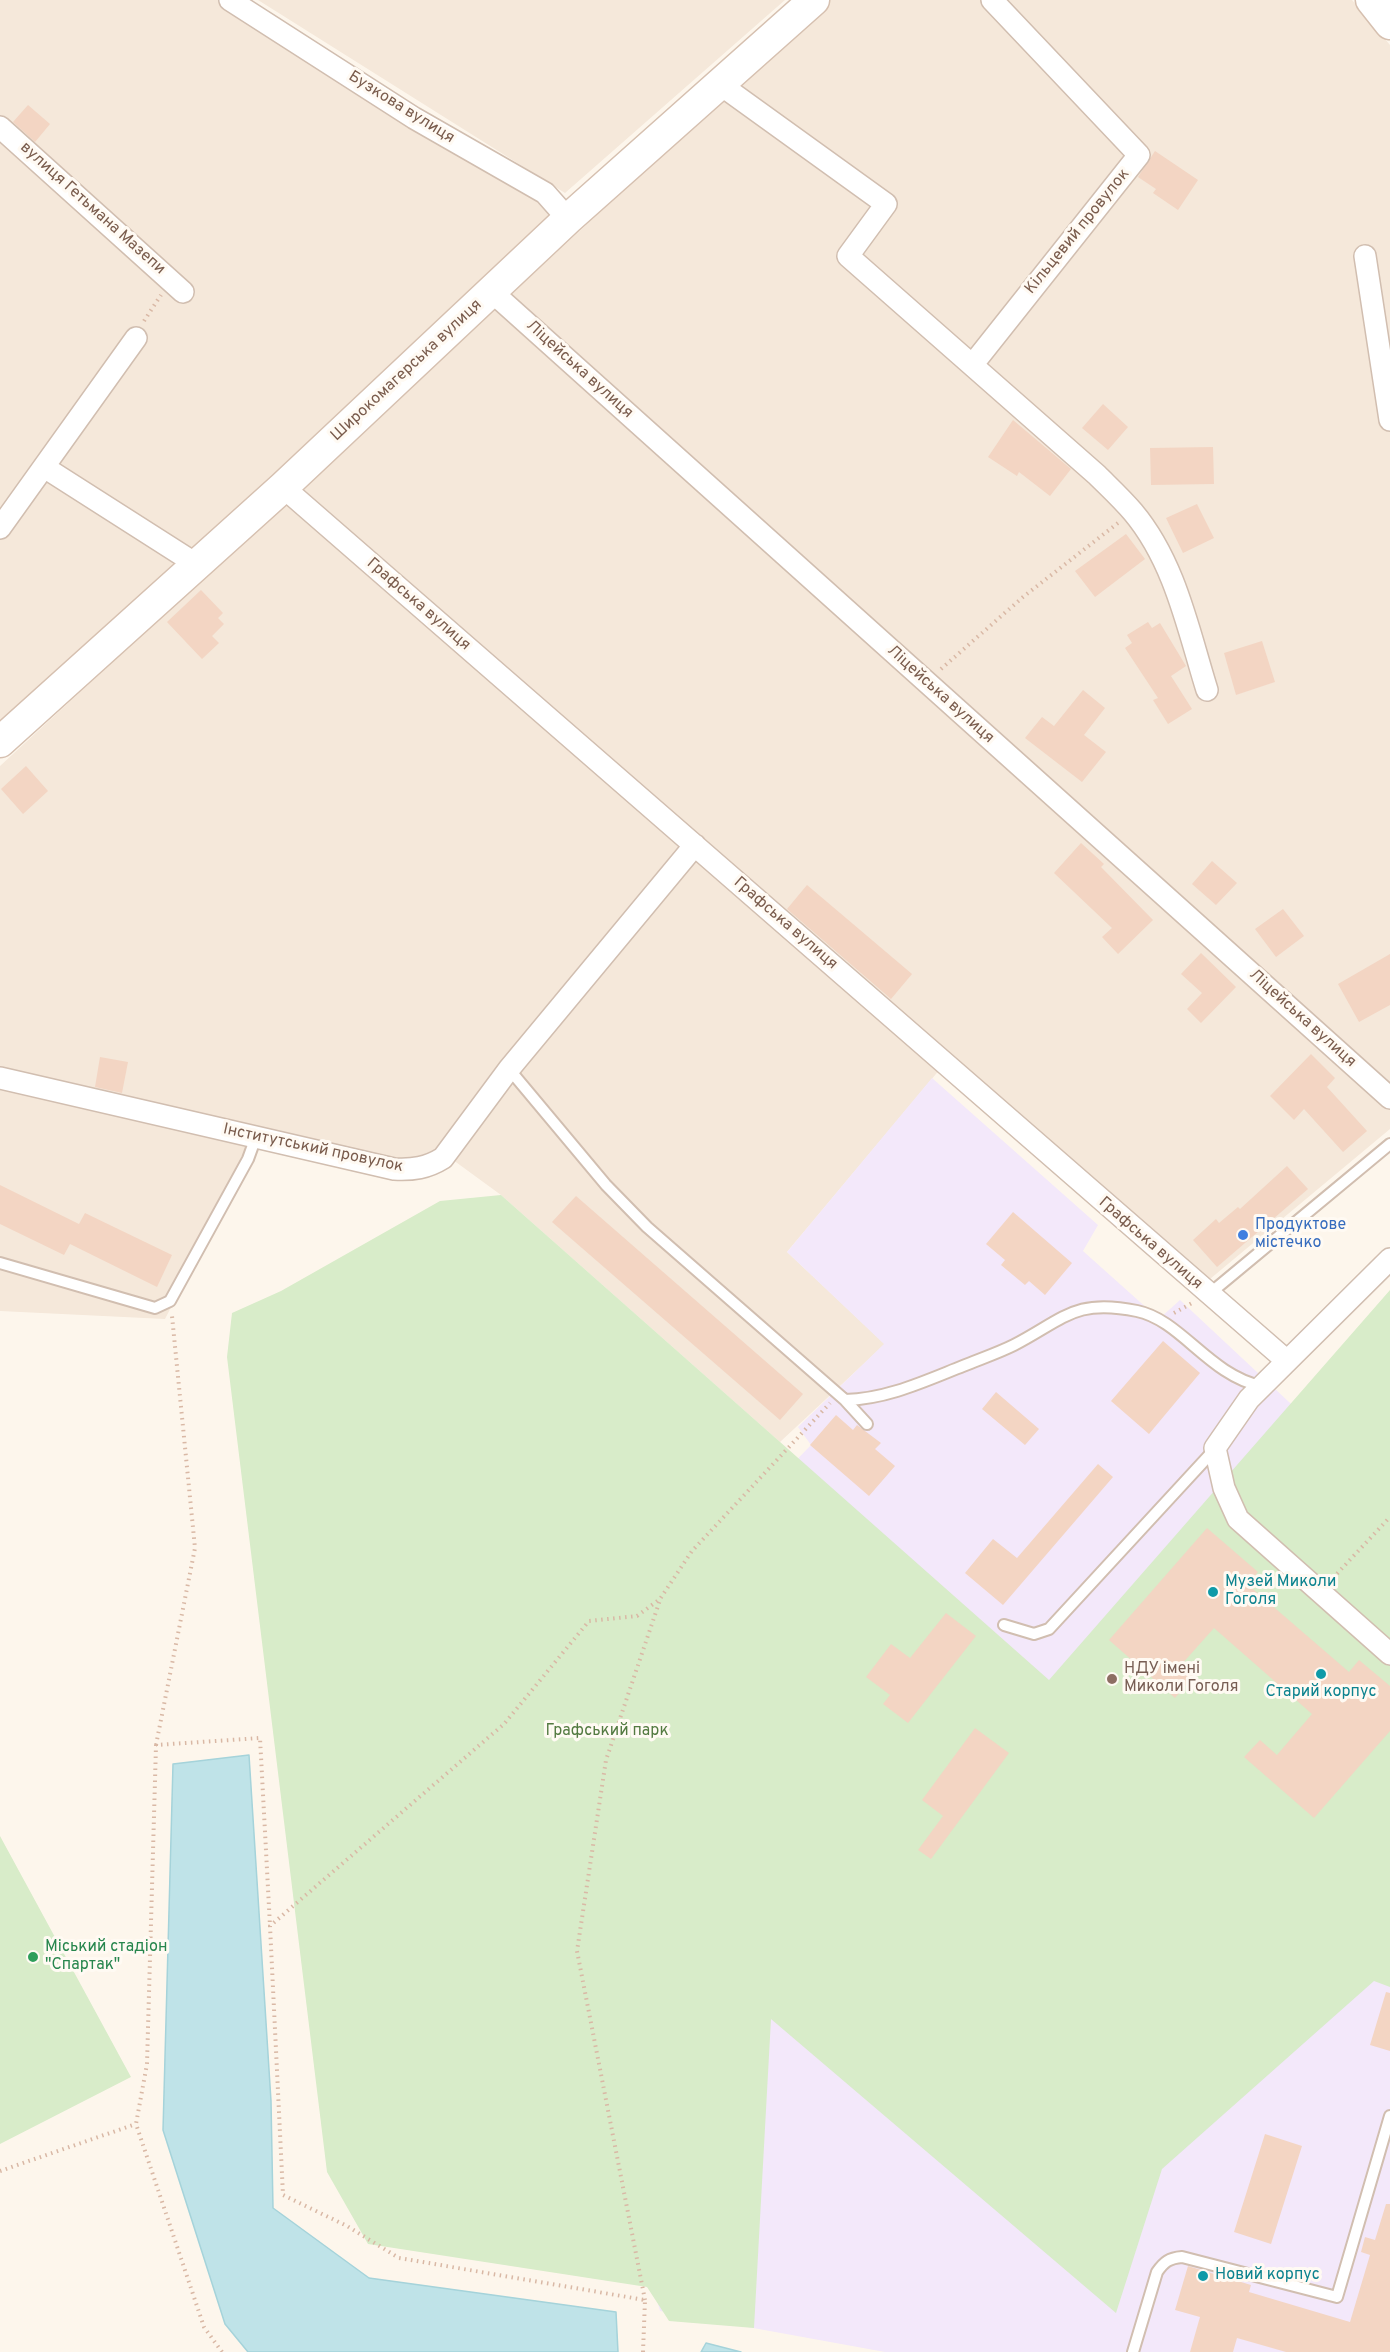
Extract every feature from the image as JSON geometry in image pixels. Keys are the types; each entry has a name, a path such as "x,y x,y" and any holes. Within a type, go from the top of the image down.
{"street":[{"name":"Бузкова вулиця","path":"230,0 414,118 545,193 568,219"},
{"name":"Широкомагерська вулиця","path":"0,742 283,487 568,219 814,0"},
{"name":"Кільцевий провулок","path":"973,364 1140,155 992,0"},
{"path":"1371,0 1390,24"},
{"path":"721,85 886,204 848,256 1097,475 1133,512 1173,579 1207,690"},
{"name":"вулиця Гетьмана Мазепи","path":"0,127 178,287"},
{"path":"1365,256 1390,420"},
{"name":"Ліцейська вулиця","path":"492,291 925,683 1390,1098"},
{"path":"0,528 136,338"},
{"path":"44,467 196,564"},
{"name":"Графська вулиця","path":"283,487 695,844 1208,1295 1287,1361"},
{"name":"Інститутський провулок","path":"0,1078 394,1169 414,1170 430,1166 443,1158 509,1069 695,844"},
{"path":"1390,1259 1261,1386 1215,1449 1224,1488 1238,1519 1390,1654"}],"lane":[{"path":"509,1069 606,1185 639,1218 842,1397 867,1424"},
{"path":"0,1263 155,1308 163,1306 170,1301 248,1159 256,1137"},
{"path":"1208,1295 1390,1144"},
{"path":"842,1397 870,1399 920,1383 1012,1346 1066,1314 1084,1308 1139,1311 1160,1320 1220,1368 1243,1382 1261,1386"},
{"path":"1004,1624 1034,1634 1049,1629 1215,1449"},
{"path":"1133,2352 1157,2272 1164,2262 1173,2257 1182,2257 1337,2297 1390,2116"}],"path":[{"path":"136,338 152,307 178,287"},
{"path":"925,683 1023,597 1133,512"},
{"path":"1160,1320 1208,1295"},
{"path":"170,1301 195,1548 156,1745 147,2064 136,2124 204,2327 222,2352"},
{"path":"643,2352 645,2300 577,1951 606,1760 660,1599 692,1551 842,1397"},
{"path":"1319,1593 1390,1517"},
{"path":"270,1926 504,1724 589,1621 637,1616 660,1599"},
{"path":"156,1745 260,1738 283,2195 347,2226 399,2258 645,2300"},
{"path":"0,2171 136,2124"}],"shaded area":[{"path":"0,0 223,0 534,198 554,217 0,727"},
{"path":"258,0 785,0 565,193"},
{"path":"830,0 1352,0 1390,45 1390,1129 1210,1279 951,1056 787,1252 885,1344 780,1442 501,1195 438,1149 414,1163 262,1130 165,1319 0,1311 0,766"},
{"name":"НДУ імені Миколи Гоголя","path":"932,1078 1098,1225 1083,1251 1159,1319 1180,1300 1289,1402 1390,1489 1390,2352 885,2352 660,2311 589,2053 758,1500 811,1445 798,1427 884,1344 787,1252"}],"green space":[{"name":"Графський парк","path":"501,1195 1049,1680 1390,1290 1390,1987 1374,1981 1162,2169 1116,2313 771,2019 754,2328 669,2321 647,2287 368,2244 327,2172 227,1357 232,1313 281,1291 440,1201"},
{"name":"Міський стадіон \"Спартак\"","path":"0,1836 131,2077 0,2144"}],"water":[{"path":"249,1755 271,2101 273,2208 369,2278 616,2312 618,2352 248,2352 225,2324 163,2130 173,1764"},
{"path":"706,2343 741,2352 701,2352"}],"building":[{"path":"28,105 50,124 35,142 13,122"},
{"path":"1155,151 1198,180 1178,210 1153,193 1156,189 1138,177"},
{"path":"1103,404 1128,427 1108,450 1082,428"},
{"path":"1013,420 1071,469 1050,496 1019,472 1017,476 988,457"},
{"path":"1213,447 1214,484 1151,485 1150,448"},
{"path":"1197,504 1214,538 1183,553 1166,518"},
{"path":"1126,534 1145,559 1095,597 1075,571"},
{"path":"201,590 223,613 218,618 224,624 212,636 219,643 202,659 167,622"},
{"path":"1148,622 1152,628 1160,623 1186,666 1171,676 1192,709 1168,724 1153,700 1158,698 1125,648 1132,643 1127,635"},
{"path":"1262,641 1275,682 1236,695 1224,653"},
{"path":"1083,690 1105,708 1084,735 1106,752 1082,782 1025,738 1042,717 1054,726"},
{"path":"26,766 48,791 23,814 1,789"},
{"path":"1081,843 1104,864 1101,867 1153,920 1118,954 1102,937 1112,928 1054,873"},
{"path":"1212,861 1237,883 1216,905 1192,884"},
{"path":"807,885 912,974 891,999 787,909"},
{"path":"1283,909 1304,936 1276,957 1255,929"},
{"path":"1201,953 1236,987 1201,1023 1187,1009 1202,993 1181,974"},
{"path":"1390,954 1390,1005 1359,1022 1338,984"},
{"path":"1311,1054 1335,1078 1327,1087 1367,1131 1343,1152 1304,1109 1294,1120 1270,1096"},
{"path":"100,1057 128,1062 122,1093 95,1087"},
{"path":"1287,1166 1308,1189 1217,1267 1193,1240 1216,1219 1219,1223 1238,1207 1240,1209"},
{"path":"0,1185 79,1224 85,1213 172,1255 157,1287 70,1244 64,1255 0,1224"},
{"path":"576,1196 803,1394 780,1420 552,1222"},
{"path":"1013,1212 1072,1263 1045,1295 1029,1281 1025,1285 1001,1265 1005,1260 986,1244"},
{"path":"1163,1341 1200,1373 1149,1434 1111,1401"},
{"path":"996,1392 1039,1429 1025,1445 982,1409"},
{"path":"836,1415 853,1430 857,1425 881,1443 875,1449 895,1466 869,1496 810,1445"},
{"path":"1098,1464 1113,1477 1003,1605 965,1573 993,1539 1017,1558"},
{"name":"Старий корпус","path":"1207,1528 1258,1572 1247,1584 1349,1672 1359,1660 1390,1686 1390,1731 1314,1818 1244,1757 1260,1740 1277,1755 1312,1714 1214,1628 1181,1665 1194,1676 1175,1698 1109,1640"},
{"path":"946,1613 976,1636 908,1723 883,1704 890,1695 866,1677 891,1644 910,1658"},
{"path":"975,1728 1009,1753 931,1859 918,1850 943,1816 922,1800"},
{"path":"1386,1992 1390,1993 1390,2051 1370,2045"},
{"path":"1265,2134 1302,2146 1271,2244 1234,2232"},
{"name":"Новий корпус","path":"1386,2204 1390,2204 1390,2352 1286,2352 1237,2338 1233,2352 1190,2352 1200,2317 1175,2310 1188,2266 1251,2285 1249,2292 1350,2322 1370,2255 1361,2252 1365,2237 1375,2240"}],"place":[{"name":"Продуктове містечко","path":"1243,1235"},
{"name":"Музей Миколи Гоголя","path":"1213,1592"},
{"name":"Старий корпус","path":"1321,1674"},
{"name":"НДУ імені Миколи Гоголя","path":"1112,1679"},
{"name":"Міський стадіон \"Спартак\"","path":"33,1957"},
{"name":"Новий корпус","path":"1203,2276"}]}
